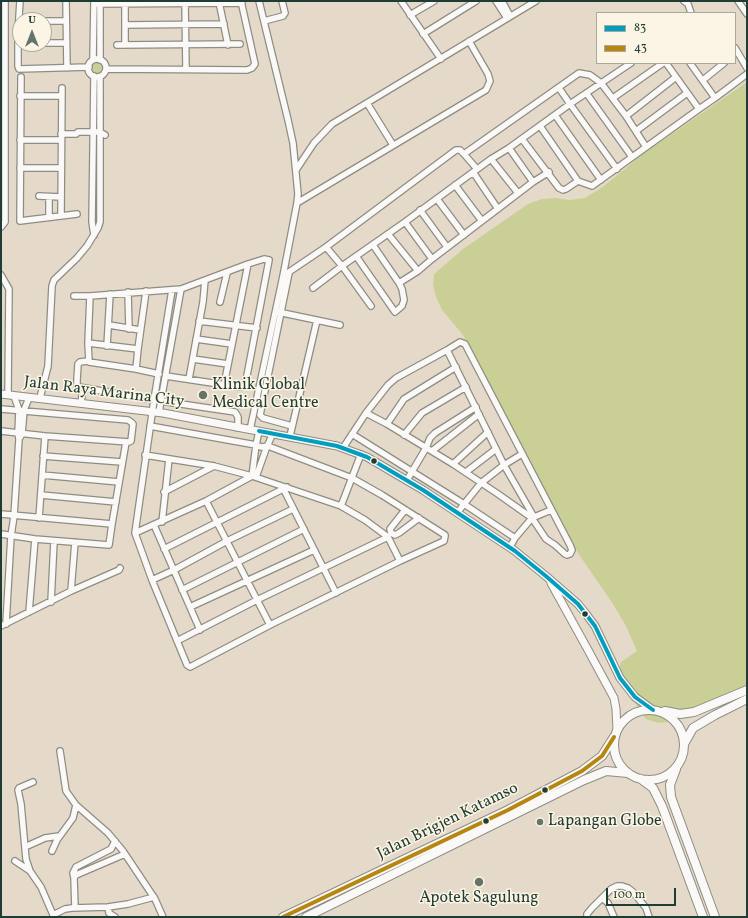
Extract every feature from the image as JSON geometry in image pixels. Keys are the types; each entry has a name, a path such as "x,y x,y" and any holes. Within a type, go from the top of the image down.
{"highway":[{"path":"677,766 668,774 657,779 645,780 628,773 617,760 613,748 618,726 626,718 636,712 647,709 680,714 694,712 747,690"},
{"path":"684,744 693,728 747,699"},
{"path":"655,710 669,715 677,723 682,733 684,744 683,756 677,766 670,785 671,797 716,917"},
{"name":"Jalan Brigjen Katamso","path":"306,917 582,771 602,756 615,734"},
{"name":"Jalan Brigjen Katamso","path":"283,917 416,858 584,780 606,771 628,773"},
{"path":"639,778 653,788 662,806 703,917"}],"main road":[{"name":"Jalan Raya Marina City","path":"8,395 155,411 238,428 290,436 343,448 361,454 407,480 510,547 547,577 578,604 595,626 620,678 635,698 655,710"},
{"name":"Jalan Raya Marina City","path":"547,577 614,698 616,709 615,734"}],"street":[{"path":"1,227 5,222 3,164 3,16 5,1"},
{"path":"19,12 20,1"},
{"path":"66,1 67,68"},
{"path":"259,1 288,120 296,170 297,203 283,276 260,415 263,418 292,426"},
{"path":"264,21 283,16 285,13 282,1"},
{"path":"401,1 441,59"},
{"path":"410,15 434,1"},
{"path":"496,1 509,17"},
{"path":"502,1 509,17"},
{"path":"296,170 314,143 332,124 536,1"},
{"path":"684,1 688,4 691,12"},
{"path":"738,1 747,14"},
{"path":"94,60 94,2 241,2 255,64 252,68 247,70 106,70 105,73 97,76 90,73 89,64 94,60 100,60 106,65 106,70"},
{"path":"100,2 100,60"},
{"path":"125,2 125,45"},
{"path":"185,2 186,69"},
{"path":"219,2 228,44"},
{"path":"423,34 473,2"},
{"path":"52,22 66,21"},
{"path":"125,25 224,24"},
{"path":"297,203 486,90 490,81 488,74 469,41"},
{"path":"52,43 66,42"},
{"path":"117,45 240,44"},
{"path":"19,52 18,66 20,69 89,67"},
{"path":"736,52 747,68"},
{"path":"313,288 491,159 630,64"},
{"path":"613,98 662,64"},
{"path":"667,64 699,109"},
{"path":"691,64 715,98"},
{"path":"703,80 723,64"},
{"path":"464,154 579,73 590,75 601,83 626,116 646,147"},
{"path":"540,126 578,181 591,186 617,169 747,74"},
{"path":"40,398 48,366 52,286 54,280 87,246 100,222 103,133 97,76"},
{"path":"94,235 92,214 93,134 97,76"},
{"path":"21,77 20,221 77,214"},
{"path":"626,116 676,77"},
{"path":"61,215 62,88"},
{"path":"559,88 617,169"},
{"path":"636,131 687,93"},
{"path":"587,94 632,157"},
{"path":"20,96 62,96"},
{"path":"367,103 393,145"},
{"path":"555,116 601,180"},
{"path":"20,140 103,133"},
{"path":"522,139 560,188 563,190 578,181"},
{"path":"509,148 533,182"},
{"path":"283,276 326,247 456,150 460,150 464,154 498,209"},
{"path":"491,159 518,193"},
{"path":"20,168 61,168"},
{"path":"399,283 418,271 482,220 548,172"},
{"path":"455,185 482,220"},
{"path":"39,196 61,197"},
{"path":"49,217 50,197"},
{"path":"437,199 464,235"},
{"path":"420,210 447,247"},
{"path":"92,214 100,214"},
{"path":"405,222 432,259"},
{"path":"388,234 418,271"},
{"path":"356,256 395,312 402,306 404,300 402,289 373,245"},
{"path":"326,247 371,306"},
{"path":"74,296 181,289 248,264 264,259 269,260 246,384 243,387 166,376"},
{"path":"224,385 248,264"},
{"path":"220,302 227,272"},
{"path":"250,430 289,272"},
{"path":"1,275 9,289 8,395 21,410"},
{"path":"189,379 203,302 205,280"},
{"path":"150,426 268,446 352,478 445,535 444,541 270,625 190,667 187,665 152,580 136,535 145,455 150,426 155,411 161,400 181,289"},
{"path":"155,411 154,400 172,290"},
{"path":"136,369 146,291"},
{"path":"128,292 129,329"},
{"path":"107,346 110,294"},
{"path":"88,361 90,296"},
{"path":"278,312 340,326"},
{"path":"290,436 317,320"},
{"path":"199,321 257,328"},
{"path":"109,325 140,330"},
{"path":"196,339 232,344"},
{"path":"343,448 366,413 396,378 460,342 465,344 570,545 572,550 569,555 565,554 554,543 546,539 504,465 447,350"},
{"path":"88,343 138,348"},
{"path":"193,360 228,364"},
{"path":"159,374 88,361 80,362 77,367 77,385 83,388 235,412 238,417 238,428"},
{"path":"386,424 404,399 456,367"},
{"path":"82,403 83,388"},
{"path":"404,435 422,413 466,388"},
{"path":"4,625 14,516 21,410 29,398"},
{"path":"429,450 430,438 435,432 476,407"},
{"path":"1,409 128,420 132,422 131,440 126,442 20,435 1,431"},
{"path":"366,413 466,472 533,517"},
{"path":"407,480 412,471 429,450 479,414"},
{"path":"254,477 256,444 259,431"},
{"path":"453,464 488,432"},
{"path":"136,535 254,477 273,434"},
{"path":"352,434 464,504 515,538"},
{"path":"39,518 45,436"},
{"path":"1,534 54,541 109,544 126,442"},
{"path":"466,472 496,448"},
{"path":"342,506 361,454"},
{"path":"457,513 481,483 504,465 522,454"},
{"path":"145,455 214,466 254,477 286,489 342,506 365,520 388,537 400,561"},
{"path":"43,456 122,462"},
{"path":"162,522 164,492 169,459"},
{"path":"164,492 214,466"},
{"path":"42,475 119,482"},
{"path":"286,489 293,509 336,593"},
{"path":"164,549 286,489"},
{"path":"40,495 116,502"},
{"path":"206,501 270,625"},
{"path":"152,580 293,509"},
{"path":"405,510 390,529 391,533 395,535 399,533 419,518"},
{"path":"510,547 515,538 533,517 551,510"},
{"path":"1,514 112,524"},
{"path":"154,525 200,630"},
{"path":"182,590 304,529"},
{"path":"178,641 257,600 388,537"},
{"path":"29,612 35,539"},
{"path":"51,602 54,541"},
{"path":"71,592 75,542"},
{"path":"190,608 314,550"},
{"path":"4,625 119,570 120,568"},
{"path":"60,751 65,787 76,805 115,841 154,897 163,917"},
{"path":"32,782 19,788 18,790 21,804 26,859 30,871 41,887 54,916 65,909 108,907 128,904 154,897"},
{"path":"52,851 59,836 73,818 76,805"},
{"path":"25,847 45,838 59,836"},
{"path":"75,908 73,874 76,867 111,849 115,841"},
{"path":"74,878 76,875 125,854"},
{"path":"15,861 30,871"},
{"path":"587,917 587,914 592,908 611,889 617,886 628,888 634,892 646,908 649,917"},
{"path":"602,898 608,904 614,917"},
{"path":"108,907 109,913 114,917"}],"green space":[{"path":"95,63 99,63 101,64 101,72 95,73 92,70 92,66"},
{"path":"747,82 747,693 703,705 668,722 658,723 646,719 640,712 621,671 621,662 637,651 626,626 613,604 578,553 463,335 442,310 436,297 433,285 434,274 463,249 528,204 542,199 556,198 569,200 585,198 604,186 643,154"}],"transit line":[{"name":"83","path":"259,431 337,446 367,457 423,490 515,551 578,604 595,626 620,678 635,697 653,710"},
{"name":"43","path":"283,917 508,810 582,771 602,756 614,737"}],"place":[{"name":"Klinik Global Medical Centre","path":"203,395"},
{"name":"Lapangan Globe","path":"540,822"},
{"name":"Apotek Sagulung","path":"479,882"}]}
